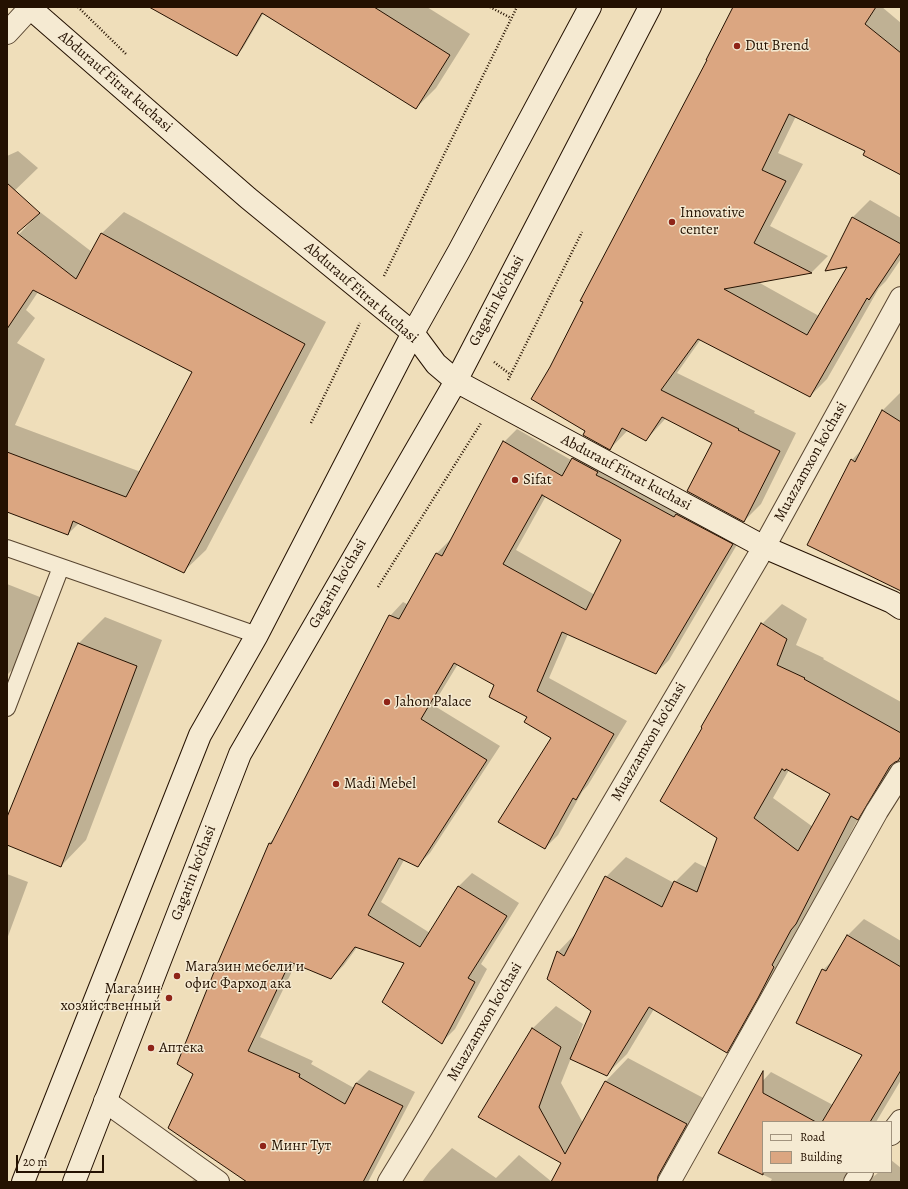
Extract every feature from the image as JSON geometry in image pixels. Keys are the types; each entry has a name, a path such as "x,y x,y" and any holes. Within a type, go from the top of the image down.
{"street":[{"path":"24,1182 200,735 257,634 413,333 459,251 590,7"},
{"name":"Gagarin ko'chasi","path":"74,1182 240,754 456,380 650,7"},
{"path":"7,33 29,8"},
{"name":"Abdurauf Fitrat kuchasi","path":"29,8 248,198 413,333 436,364 456,380 764,548 892,602 901,608"},
{"name":"Muazzamxon ko'chasi","path":"389,1182 764,548 901,298"},
{"path":"669,1182 877,811 901,773"},
{"path":"105,1101 218,1182"},
{"path":"892,1133 901,1121"},
{"path":"855,1182 861,1173"}],"lane":[{"path":"7,548 257,634"},
{"path":"7,708 61,567"}],"path":[{"path":"490,7 511,18"},
{"path":"311,423 517,7"}],"building":[{"path":"149,7 374,7 450,55 416,109 262,13 237,56"},
{"path":"733,7 876,7 865,24 901,53 901,175 863,155 865,151 789,114 762,170 786,181 754,243 812,273 724,289 807,335 847,267 825,271 852,217 901,244 901,252 869,300 867,298 810,397 698,339 661,390 780,451 744,522 687,491 712,443 662,417 646,441 622,428 610,450 583,435 585,431 531,399 550,367 583,302 580,301 707,60"},
{"path":"7,183 40,213 17,233 76,279 101,233 305,344 184,573 73,521 68,535 7,512 7,452 126,497 192,372 33,290 7,329"},
{"path":"882,410 901,422 901,591 807,545 851,459 855,462"},
{"path":"503,441 562,476 572,458 598,472 596,475 674,517 676,514 733,544 656,674 562,632 537,691 614,734 576,800 573,798 545,849 498,822 551,738 524,722 527,717 489,697 494,685 454,663 421,719 487,760 418,867 399,858 368,915 420,947 458,886 507,916 468,978 475,982 442,1044 382,1002 404,963 355,947 331,979 290,962 248,1051 300,1074 299,1077 345,1104 356,1083 403,1106 363,1182 247,1182 168,1128 193,1074 177,1064 269,843 271,844 389,615 399,619 436,553 442,556","holes":["542,495 621,540 586,610 503,564"]},
{"path":"761,623 787,639 777,665 805,678 804,679 901,733 901,756 898,761 890,766 858,820 851,816 796,924 791,930 772,965 774,967 758,998 727,1053 649,1007 607,1076 570,1059 591,1011 547,979 557,951 564,956 605,876 662,907 674,881 697,892 717,838 660,801 702,728 701,727","holes":["782,769 785,771 786,769 830,794 798,851 754,818"]},
{"path":"78,643 137,666 61,867 7,845 7,817"},
{"path":"847,935 901,967 901,1070 871,1121 823,1121 862,1055 796,1023 822,969 826,971"},
{"path":"532,1028 561,1047 539,1107 565,1154 605,1081 687,1124 658,1176 657,1182 551,1182 561,1163 478,1117"},
{"path":"763,1071 763,1093 814,1121 762,1121 763,1175 718,1153"}],"place":[{"name":"Dut Brend","path":"737,46"},
{"name":"Innovative center","path":"672,222"},
{"name":"Sifat","path":"515,480"},
{"name":"Jahon Palace","path":"387,702"},
{"name":"Madi Mebel","path":"336,784"},
{"name":"Магазин мебели и офис Фарход ака","path":"177,976"},
{"name":"Магазин хозяйственный","path":"169,998"},
{"name":"Аптека","path":"151,1048"},
{"name":"Минг Тут","path":"263,1146"}]}
